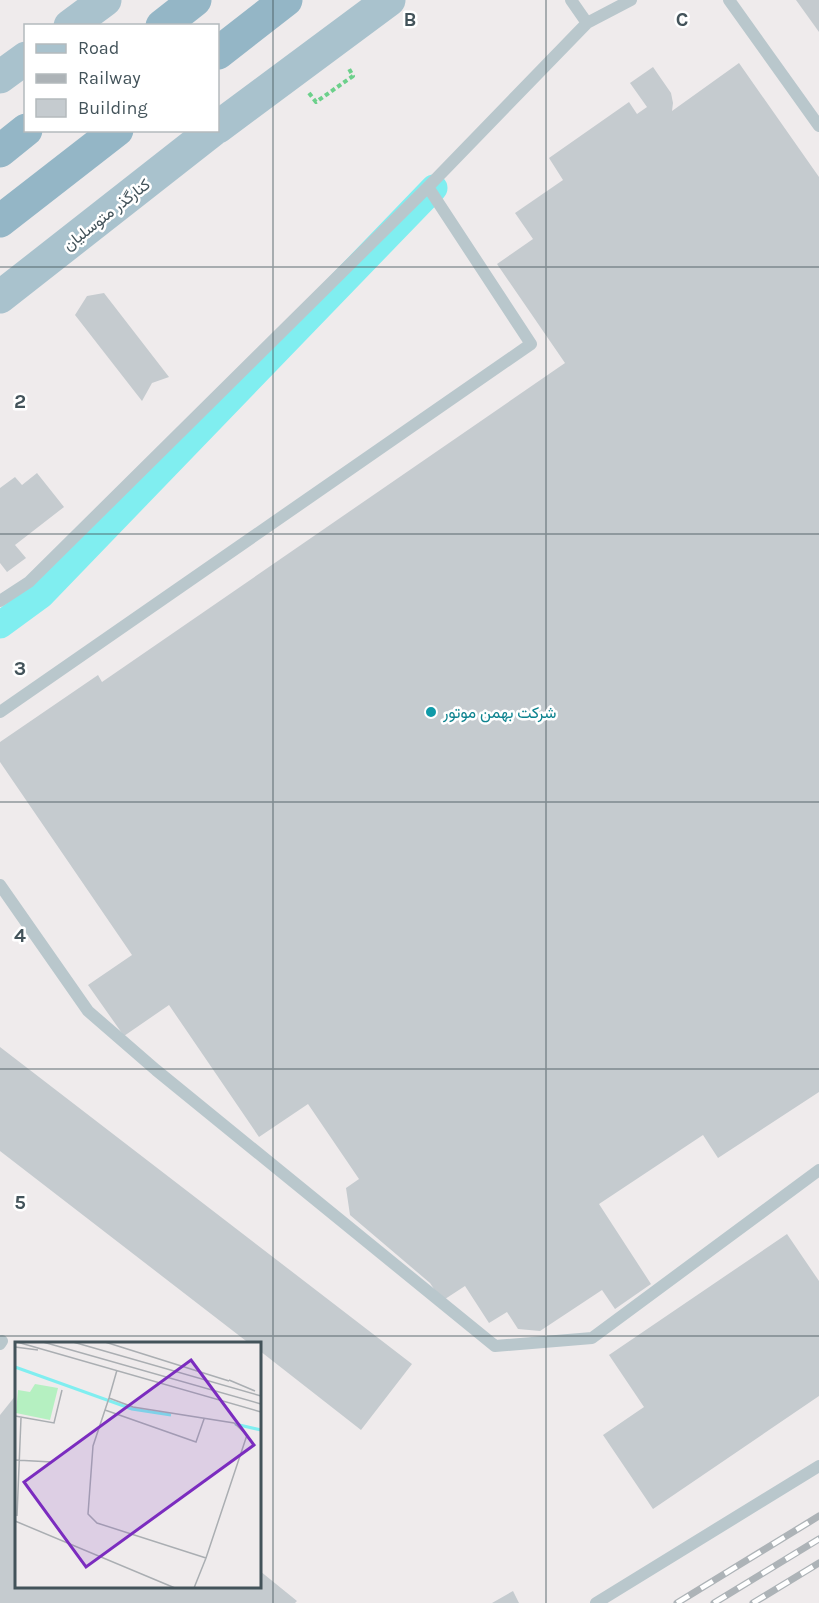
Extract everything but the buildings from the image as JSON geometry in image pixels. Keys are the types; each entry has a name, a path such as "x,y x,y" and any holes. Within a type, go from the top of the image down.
{"highway":[{"path":"165,24 195,0"},
{"path":"219,52 286,0"},
{"path":"0,151 24,132"},
{"path":"0,221 114,132"}],"main road":[{"path":"73,24 105,0"},
{"path":"219,126 389,0"},
{"path":"0,77 24,59"},
{"name":"کنارگذر متوسلیان","path":"0,297 210,132"}],"lane":[{"path":"571,0 587,23"},
{"path":"0,601 29,582 428,187 587,23 631,0"},
{"path":"729,0 819,126"},
{"path":"0,712 531,344 428,187"},
{"path":"0,885 88,1011 156,1070 495,1346 592,1338 819,1170"},
{"path":"596,1603 819,1466"}],"path":[{"path":"316,102 353,76"}],"waterway":[{"path":"0,625 41,595 434,188"}],"railway":[{"path":"677,1603 819,1516"},
{"path":"714,1603 819,1539"},
{"path":"753,1603 819,1563"}],"place":[{"name":"شركت بهمن موتور","path":"431,712"}]}
